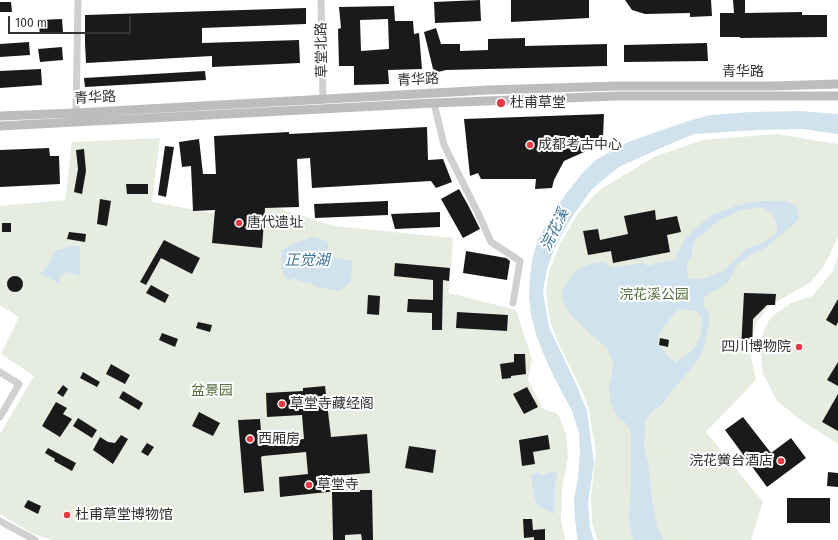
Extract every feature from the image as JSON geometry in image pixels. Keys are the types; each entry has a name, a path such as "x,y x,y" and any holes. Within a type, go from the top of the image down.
{"main road":[{"name":"青华路","path":"0,116 323,100 488,90 617,86 773,86 838,84"},
{"name":"青华路","path":"0,126 434,103 616,96 838,96"}],"street":[{"path":"76,113 78,0"},
{"name":"草堂北路","path":"321,0 323,100"},
{"path":"434,103 444,145 491,242 520,261 513,303"},
{"path":"0,372 19,384 0,417"},
{"path":"0,521 35,540"}],"green space":[{"name":"浣花溪公园","path":"777,134 838,144 838,237 825,264 811,282 769,306 756,323 752,339 751,357 756,380 706,432 763,502 751,540 597,540 592,522 591,497 596,453 589,410 583,393 550,322 546,292 549,272 560,244 577,215 594,195 604,187 656,156 703,140"},
{"name":"盆景园","path":"160,138 152,202 212,213 275,207 334,226 453,238 449,293 516,310 532,359 528,380 542,408 558,414 566,434 568,457 562,489 561,520 565,540 52,540 31,533 0,514 0,434 34,376 1,354 19,317 0,305 0,206 65,200 72,142"},
{"name":"四川博物院","path":"838,256 838,444 799,419 777,401 763,374 761,339 771,317 791,303 812,296 833,271"}],"water":[{"name":"浣花溪","path":"800,111 838,114 838,134 803,129 694,134 619,167 592,189 572,217 561,236 547,269 543,291 549,327 587,411 594,463 588,503 590,528 594,540 578,540 574,498 578,478 580,453 579,433 572,411 544,355 531,315 529,296 530,277 532,260 538,239 565,195 584,171 596,160 628,142 710,115"},
{"path":"787,201 797,208 799,218 765,248 748,256 740,262 728,282 704,298 704,306 709,314 709,322 705,345 699,358 662,404 648,416 645,422 644,448 649,468 652,502 658,529 663,540 633,540 629,521 631,432 625,422 618,418 610,402 609,386 612,376 613,363 607,348 568,312 562,298 563,289 576,271 590,264 604,262 612,268 644,263 647,266 676,259 676,255 687,237 712,215 751,202","holes":["762,207 770,212 775,218 778,230 774,236 758,245 747,248 723,271 703,279 690,279 687,274 687,266 692,254 695,240 722,219 741,210","686,309 695,311 700,315 702,323 701,333 696,346 686,356 676,362 670,358 658,344 659,334 676,311"]},
{"name":"正觉湖","path":"313,237 329,242 326,256 352,261 351,282 339,291 316,287 311,283 299,281 296,278 289,280 284,277 281,251 295,243"},
{"path":"73,246 80,246 80,276 69,272 59,276 60,283 40,274 49,264 55,251"},
{"path":"555,471 557,473 554,492 555,514 538,506 535,500 531,475 537,472 543,475"}],"building":[{"path":"480,0 481,21 435,23 434,2"},
{"path":"511,0 589,0 589,18 511,22"},
{"path":"625,0 711,0 712,16 690,17 690,13 645,14 632,10"},
{"path":"733,0 745,0 745,13 802,12 802,15 827,15 827,37 720,37 720,13 734,13"},
{"path":"0,2 11,2 12,12 0,12"},
{"path":"394,6 395,21 413,21 414,34 419,33 422,69 388,70 389,84 354,85 354,66 339,66 338,29 341,28 339,7","holes":["388,19 389,49 361,51 360,20"]},
{"path":"306,8 306,24 202,28 202,43 299,40 300,63 212,67 212,56 86,63 85,15"},
{"path":"62,19 63,32 40,34 38,20"},
{"path":"436,28 441,44 460,44 460,51 488,50 488,39 525,38 525,46 607,44 607,66 446,70 434,73 424,32"},
{"path":"29,42 30,55 0,57 0,44"},
{"path":"707,43 708,61 624,62 624,45"},
{"path":"62,47 63,60 40,62 38,49"},
{"path":"41,69 42,85 0,88 0,71"},
{"path":"205,71 206,80 85,87 84,78"},
{"name":"成都考古中心","path":"604,114 603,138 584,152 564,161 554,180 552,188 535,189 536,179 481,179 478,173 470,176 464,119"},
{"path":"427,127 428,160 443,159 452,182 436,188 431,181 312,188 310,158 297,159 299,207 265,208 262,248 212,243 215,210 193,211 191,166 182,167 179,142 199,139 203,174 216,174 214,136"},
{"path":"165,146 174,147 166,197 158,195"},
{"path":"49,148 50,156 59,156 60,184 0,187 0,150"},
{"path":"84,149 86,171 82,194 74,192 78,169 76,150"},
{"path":"126,184 148,184 148,194 127,194"},
{"path":"459,189 480,229 463,238 441,199"},
{"path":"100,199 111,201 107,226 97,224"},
{"path":"388,201 388,215 315,218 314,204"},
{"path":"655,210 656,220 677,216 681,232 667,235 670,252 613,263 611,251 588,255 583,231 598,229 600,240 628,234 624,216"},
{"path":"440,212 440,227 395,229 391,214"},
{"path":"2,223 11,223 11,232 2,232"},
{"path":"69,232 86,234 85,242 67,239"},
{"path":"164,240 200,258 192,274 161,258 146,285 140,282"},
{"path":"466,251 506,258 510,261 507,280 463,273"},
{"path":"395,263 450,268 449,281 443,280 442,330 432,330 432,313 407,312 408,299 433,300 433,280 394,276"},
{"path":"15,276 21,278 23,284 21,290 15,292 9,290 7,284 9,278"},
{"path":"151,285 169,295 165,303 146,293"},
{"path":"744,293 776,294 775,305 767,305 753,319 752,349 741,349"},
{"path":"368,295 380,296 379,315 367,314"},
{"path":"838,299 838,322 836,326 826,320"},
{"path":"457,312 508,315 507,331 456,328"},
{"path":"198,322 212,325 210,332 196,328"},
{"path":"162,333 178,339 175,347 159,340"},
{"path":"660,338 669,340 668,347 659,345"},
{"path":"514,354 525,354 526,374 502,379 500,364 514,362"},
{"path":"838,362 838,386 827,380"},
{"path":"111,364 130,375 125,384 106,374"},
{"path":"83,372 100,382 97,387 80,378"},
{"path":"63,385 68,389 63,397 57,393"},
{"path":"325,386 331,437 367,434 370,473 335,476 337,491 280,497 279,477 308,474 306,452 263,456 261,457 264,491 244,493 238,420 260,419 262,443 304,439 302,415 267,417 266,393 303,391 303,388"},
{"path":"527,387 538,407 524,414 513,394"},
{"path":"123,391 143,403 139,410 119,398"},
{"path":"838,394 838,431 822,422"},
{"path":"56,402 67,408 63,414 72,419 60,437 42,426"},
{"path":"199,412 220,423 213,436 192,426"},
{"path":"743,417 771,453 791,438 806,458 767,487 725,430"},
{"path":"78,418 97,430 92,438 73,426"},
{"path":"121,435 128,439 113,464 93,450 100,437 108,442 115,443"},
{"path":"548,435 550,449 533,452 535,464 522,466 519,440"},
{"path":"147,443 154,447 148,456 141,452"},
{"path":"409,446 436,450 433,473 405,468"},
{"path":"48,448 76,463 72,471 54,461 55,459 45,453"},
{"path":"828,472 838,473 838,487 827,486"},
{"path":"360,490 372,490 373,540 362,540 361,534 345,535 345,540 333,540 332,492 360,492"},
{"path":"787,498 830,498 830,523 787,523"},
{"path":"28,500 41,506 38,514 24,507"},
{"path":"523,519 532,519 533,530 545,529 545,540 534,540 534,537 524,538"}],"place":[{"name":"杜甫草堂","path":"501,103"},
{"name":"成都考古中心","path":"530,145"},
{"name":"唐代遗址","path":"239,223"},
{"name":"四川博物院","path":"799,347"},
{"name":"草堂寺藏经阁","path":"282,404"},
{"name":"西厢房","path":"250,439"},
{"name":"浣花黉台酒店","path":"781,461"},
{"name":"草堂寺","path":"309,485"},
{"name":"杜甫草堂博物馆","path":"67,515"}]}
